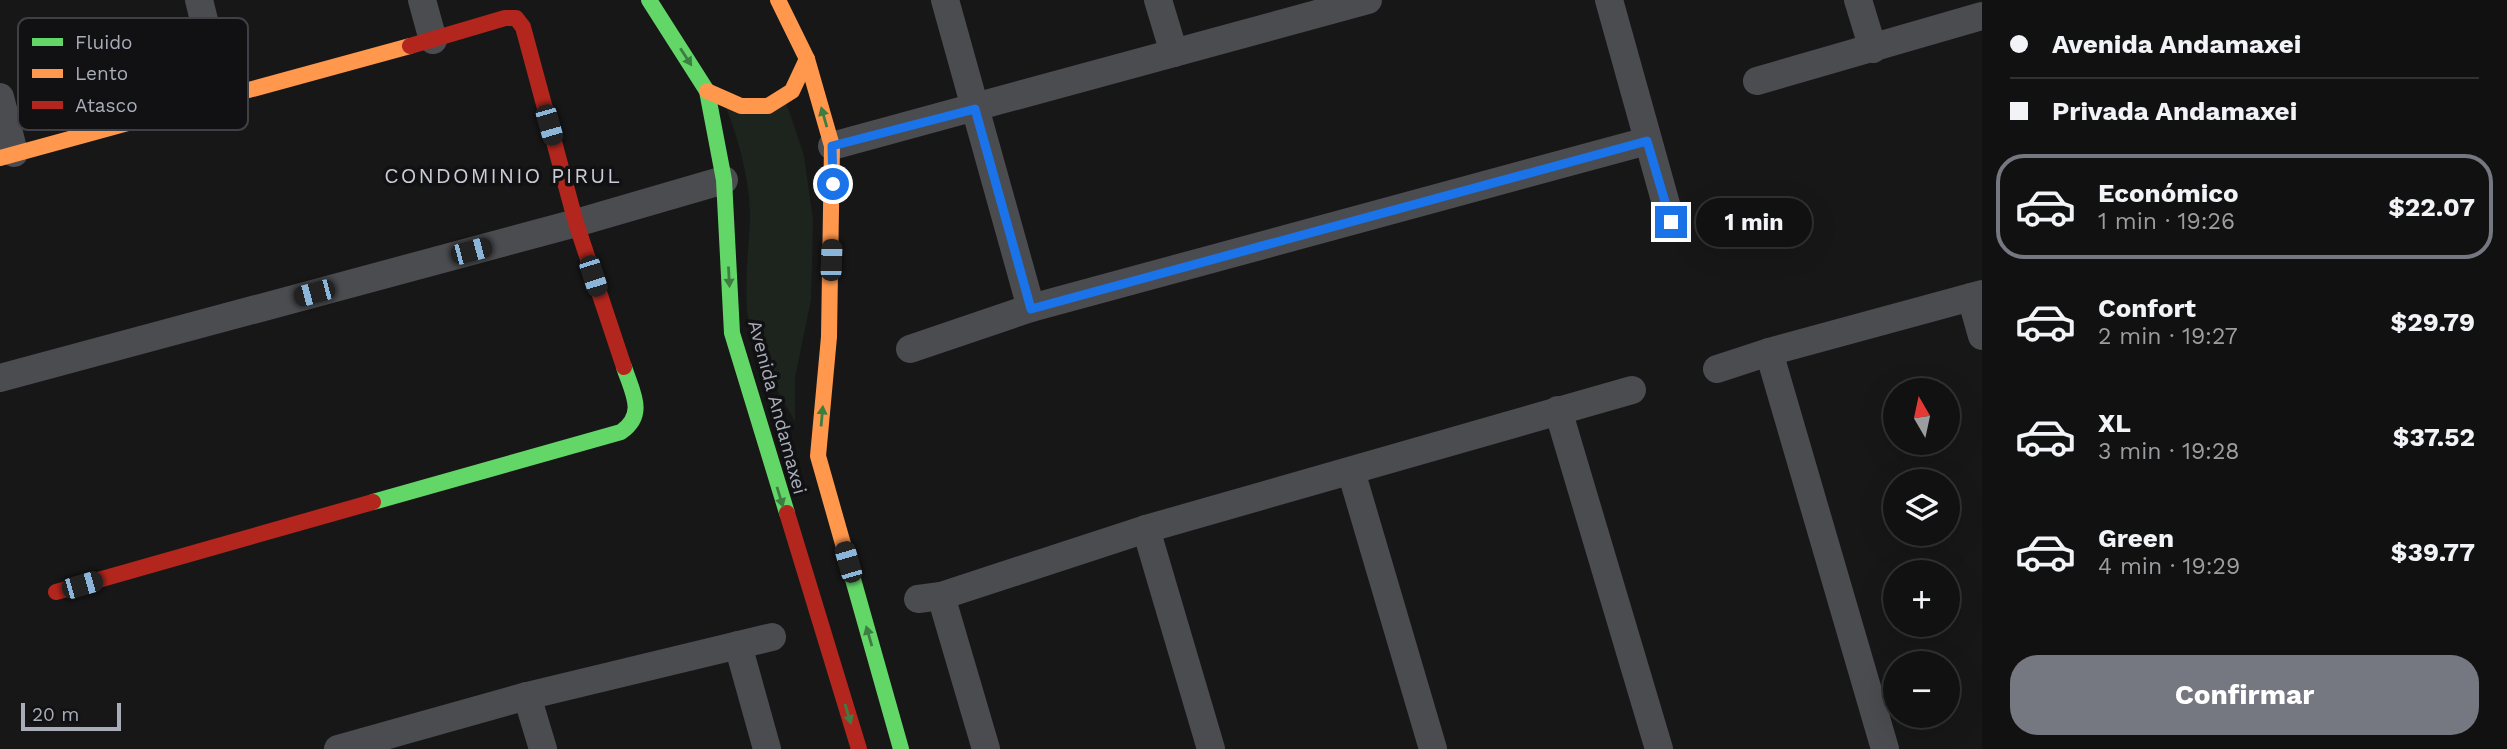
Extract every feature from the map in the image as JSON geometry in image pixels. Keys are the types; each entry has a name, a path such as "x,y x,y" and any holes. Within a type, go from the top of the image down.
{"street":[{"path":"199,0 203,18"},
{"path":"422,0 433,40"},
{"name":"Avenida Andamaxei","path":"649,0 707,90 724,180 732,333 778,468 859,749"},
{"name":"Avenida Andamaxei","path":"778,0 807,58 832,146 829,337 812,457 901,749"},
{"path":"945,0 1031,309"},
{"path":"1158,0 1174,53"},
{"path":"832,146 1368,0"},
{"path":"1609,0 1671,222"},
{"path":"1858,0 1873,49"},
{"path":"56,592 621,432 631,425 637,408 576,223 520,20 511,16 248,90"},
{"path":"1758,81 1982,16"},
{"path":"707,90 741,106 768,106 792,91 807,58"},
{"path":"0,97 7,156 102,130"},
{"path":"910,349 1031,309 1647,141"},
{"path":"0,378 576,223 724,180"},
{"path":"1717,369 1769,352 1976,296 1982,336"},
{"path":"1769,352 1885,749"},
{"path":"986,749 929,597 1146,528 1632,390"},
{"path":"1558,410 1659,749"},
{"path":"1351,471 1433,749"},
{"path":"1146,528 1211,749"},
{"path":"338,749 527,696 772,637"},
{"path":"738,645 767,749"},
{"path":"527,696 542,749"}],"shaded area":[{"path":"786,102 804,156 813,220 811,300 795,377 795,421 762,362 749,324 746,299 750,217 748,189 739,147 726,107"}],"traffic: fast":[{"path":"649,0 707,91 724,180 732,333 787,513"},
{"path":"373,502 621,432 634,418 635,410 624,367"},
{"path":"845,551 901,749"}],"traffic: slow":[{"path":"778,0 807,59 832,146 829,337 818,456 845,551"},
{"path":"248,90 410,46"},
{"path":"707,91 741,106 768,106 792,91 807,59"},
{"path":"0,158 102,130"}],"traffic: jam":[{"path":"410,46 505,18 516,18 523,27 576,223 624,367"},
{"path":"56,592 373,502"},
{"path":"787,513 859,749"}],"district":[{"name":"CONDOMINIO PIRUL","path":"503,176"}],"route":[{"path":"833,184 832,146 975,109 1031,309 1647,141 1671,222"}]}
